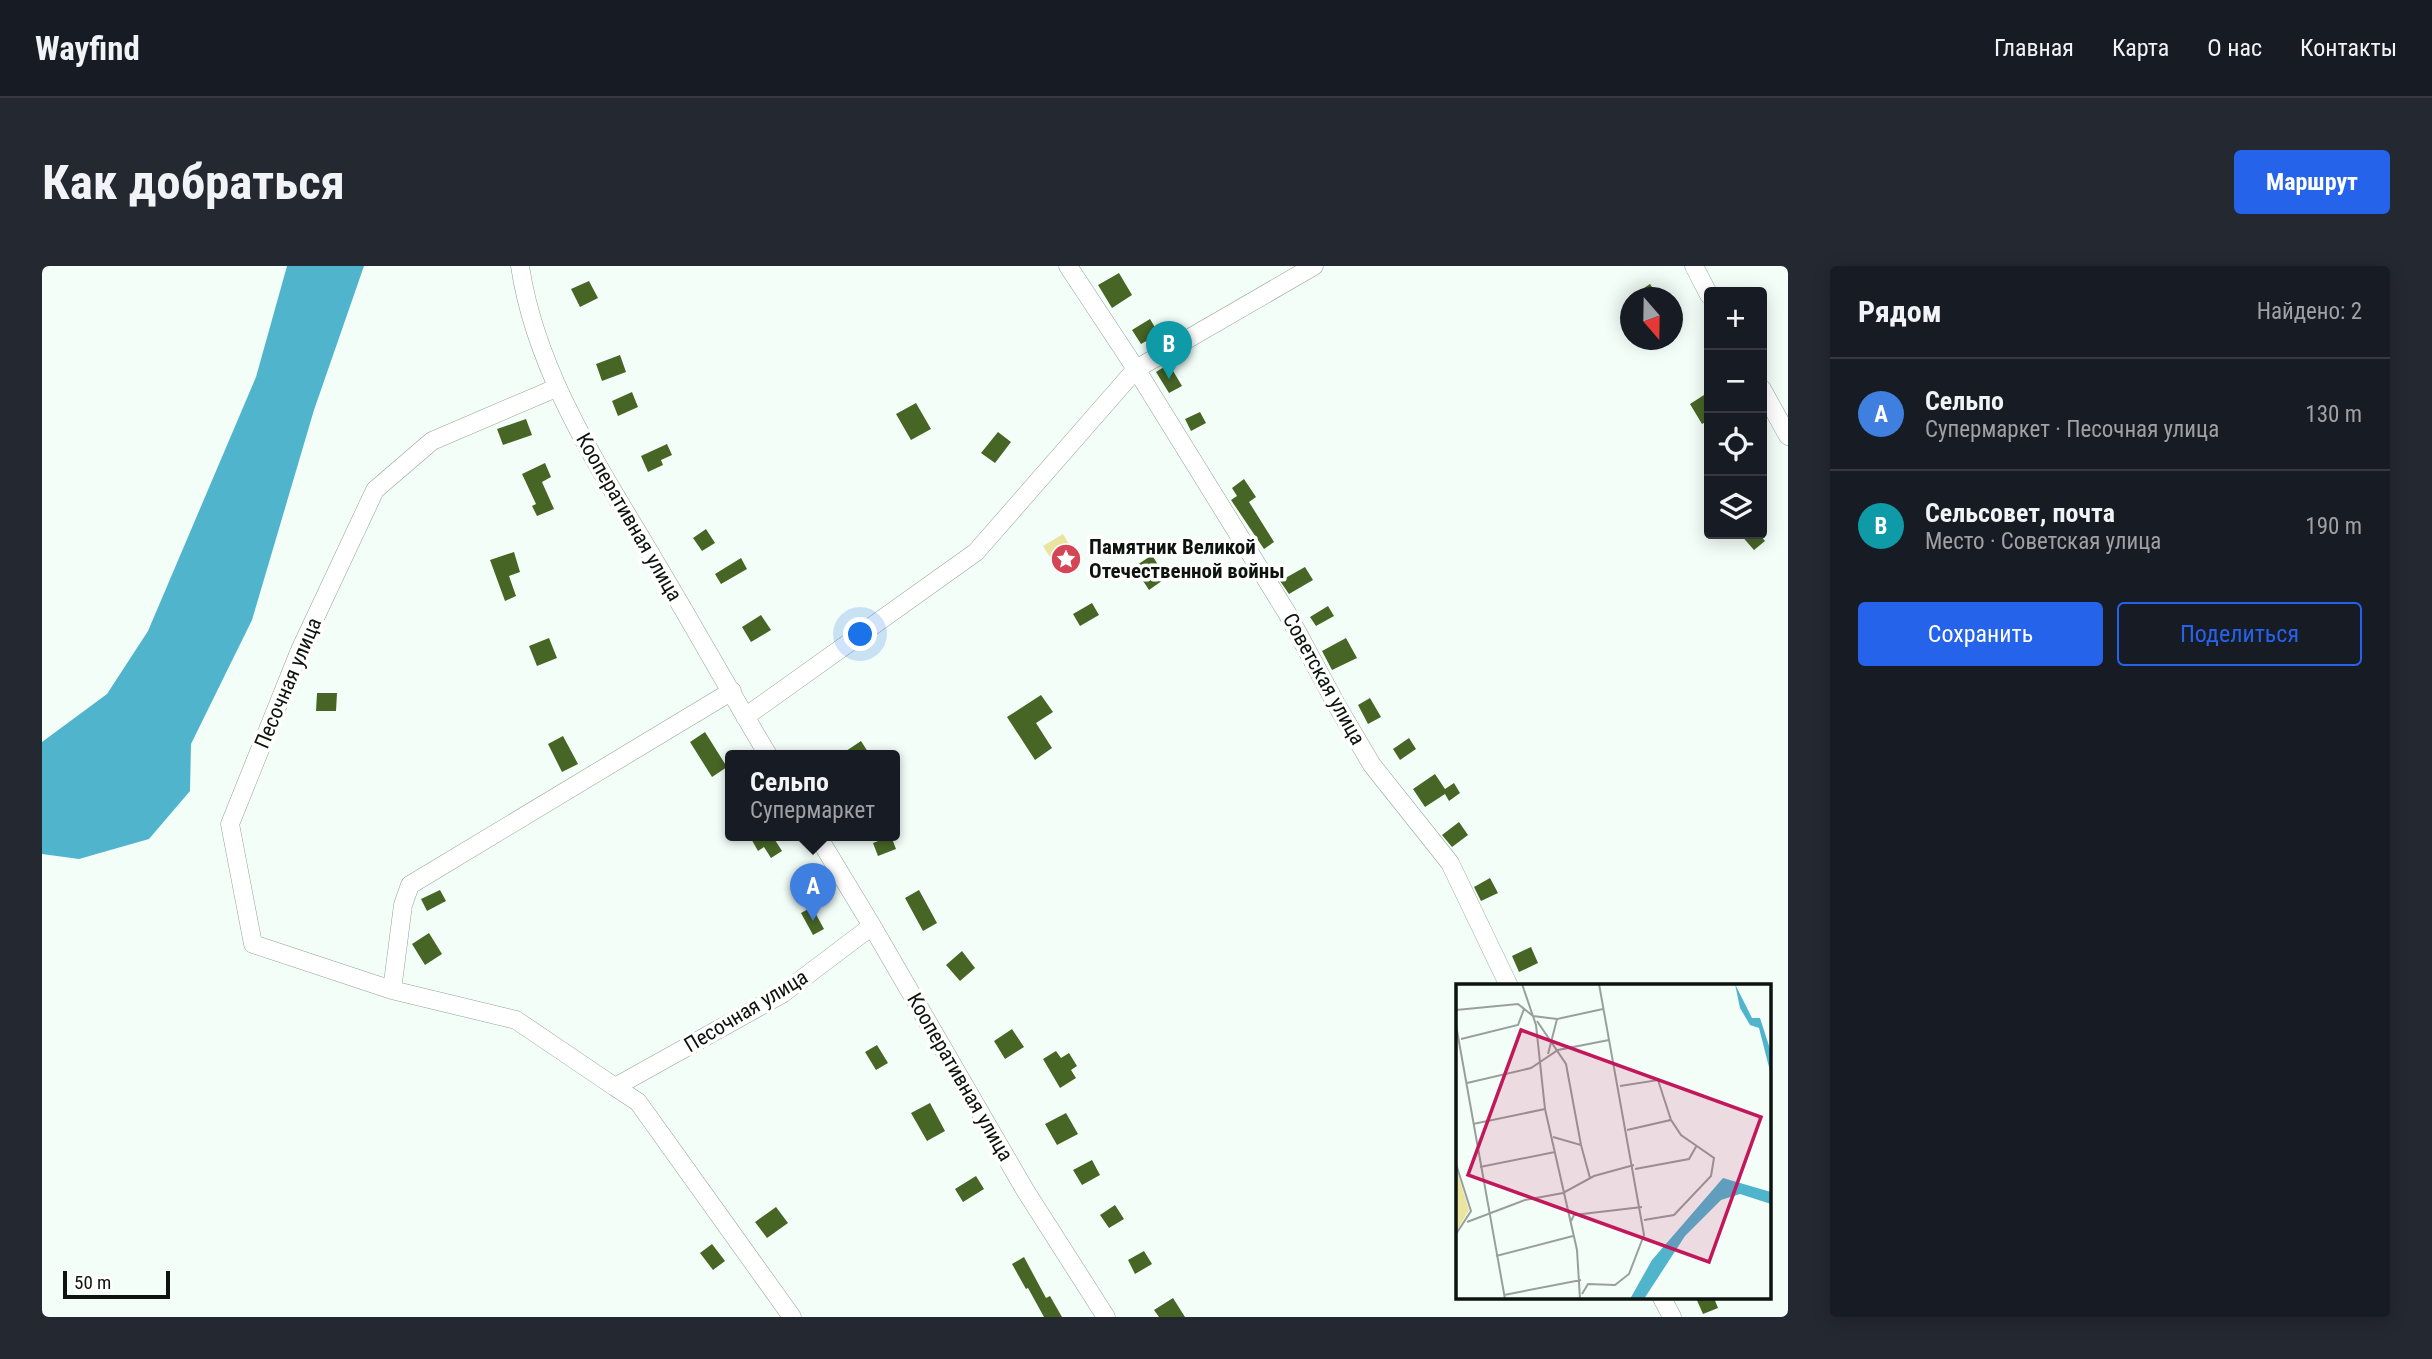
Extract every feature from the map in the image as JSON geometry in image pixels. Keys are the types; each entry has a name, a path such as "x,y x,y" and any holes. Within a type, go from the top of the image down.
{"street":[{"name":"Кооперативная улица","path":"520,266 523,289 556,388 765,750"},
{"name":"Советская улица","path":"1068,266 1136,369 1287,613 1336,704 1373,765 1450,863 1508,984"},
{"path":"745,717 976,552 1136,369 1314,266"},
{"path":"1694,266 1705,287"},
{"name":"Песочная улица","path":"556,388 432,441 375,490 300,650 230,824 253,944 392,990 516,1020 638,1102 792,1317"},
{"path":"1767,399 1788,436"},
{"path":"392,990 403,905 410,885 732,691"},
{"name":"Кооперативная улица","path":"821,841 1024,1190 1106,1317"},
{"name":"Песочная улица","path":"615,1087 782,994 872,926"},
{"path":"1663,1300 1672,1317"}],"shaded area":[{"path":"1063,534 1079,561 1060,573 1043,546"}],"water":[{"path":"287,266 364,266 314,410 252,620 191,744 190,791 149,839 79,859 42,854 42,742 107,694 148,631 256,377"}],"building":[{"path":"1119,273 1132,295 1112,308 1098,285"},
{"path":"589,281 598,298 580,307 571,289"},
{"path":"1150,319 1159,334 1141,344 1132,330"},
{"path":"620,355 626,372 602,381 596,364"},
{"path":"1169,364 1182,386 1169,393 1156,372"},
{"path":"632,392 638,407 618,416 612,401"},
{"path":"1704,395 1704,423 1702,424 1690,404"},
{"path":"916,403 931,429 911,440 896,414"},
{"path":"1200,412 1206,423 1191,431 1185,419"},
{"path":"526,419 532,435 503,445 497,429"},
{"path":"998,432 1011,442 995,463 981,453"},
{"path":"667,444 672,455 661,460 663,465 648,472 641,456"},
{"path":"545,463 551,477 542,482 554,509 537,516 532,506 536,504 522,474"},
{"path":"1244,479 1256,497 1249,502 1274,542 1264,549 1231,500 1237,496 1232,488"},
{"path":"706,529 715,543 702,551 693,538"},
{"path":"1744,539 1763,539 1765,541 1754,550"},
{"path":"514,552 520,572 509,576 516,596 505,601 490,560"},
{"path":"1152,555 1166,578 1149,590 1134,567"},
{"path":"741,558 747,569 721,584 715,574"},
{"path":"1305,567 1313,580 1289,594 1280,581"},
{"path":"1092,603 1099,615 1080,626 1073,614"},
{"path":"1328,606 1334,616 1316,626 1310,617"},
{"path":"761,615 771,630 751,642 742,627"},
{"path":"549,638 557,658 537,666 529,646"},
{"path":"1346,638 1357,658 1332,670 1322,651"},
{"path":"317,693 337,693 336,711 316,711"},
{"path":"1041,695 1053,712 1036,723 1052,748 1035,760 1007,717"},
{"path":"1370,698 1381,717 1368,724 1358,705"},
{"path":"705,732 725,764 725,768 712,777 690,742"},
{"path":"563,736 578,764 562,772 548,744"},
{"path":"1409,738 1416,749 1400,760 1393,749"},
{"path":"861,741 867,750 848,750"},
{"path":"1435,774 1445,789 1454,783 1460,793 1449,801 1445,794 1425,807 1413,789"},
{"path":"1459,822 1468,835 1452,847 1442,835"},
{"path":"752,841 776,841 782,851 771,858 764,847 758,851"},
{"path":"893,841 896,849 878,856 873,843"},
{"path":"1490,878 1498,893 1481,901 1474,887"},
{"path":"440,890 446,901 427,911 421,899"},
{"path":"919,890 937,923 923,931 905,898"},
{"path":"812,907 824,929 813,935 801,913"},
{"path":"429,933 442,954 425,965 412,944"},
{"path":"1531,947 1538,963 1519,972 1512,956"},
{"path":"962,951 975,968 960,981 946,965"},
{"path":"1012,1029 1024,1047 1005,1059 994,1041"},
{"path":"877,1045 888,1063 876,1070 865,1052"},
{"path":"1056,1051 1061,1058 1069,1053 1077,1066 1071,1070 1076,1078 1060,1088 1043,1059"},
{"path":"930,1103 945,1131 927,1141 911,1113"},
{"path":"1066,1113 1078,1134 1057,1145 1045,1124"},
{"path":"1092,1160 1100,1175 1082,1185 1073,1170"},
{"path":"976,1176 984,1189 963,1202 955,1189"},
{"path":"1115,1205 1124,1219 1109,1228 1100,1215"},
{"path":"776,1207 788,1223 767,1238 755,1222"},
{"path":"712,1244 725,1261 713,1270 700,1253"},
{"path":"1144,1251 1152,1264 1135,1274 1128,1260"},
{"path":"1024,1257 1046,1298 1050,1296 1062,1317 1044,1317 1028,1288 1026,1289 1012,1264"},
{"path":"1173,1298 1185,1317 1159,1317 1154,1310"},
{"path":"1697,1300 1715,1300 1718,1308 1703,1314"}],"place":[{"name":"Сельсовет, почта","path":"1169,379"},
{"name":"Памятник Великой Отечественной войны","path":"1066,559"},
{"name":"Сельпо","path":"813,921"}]}
